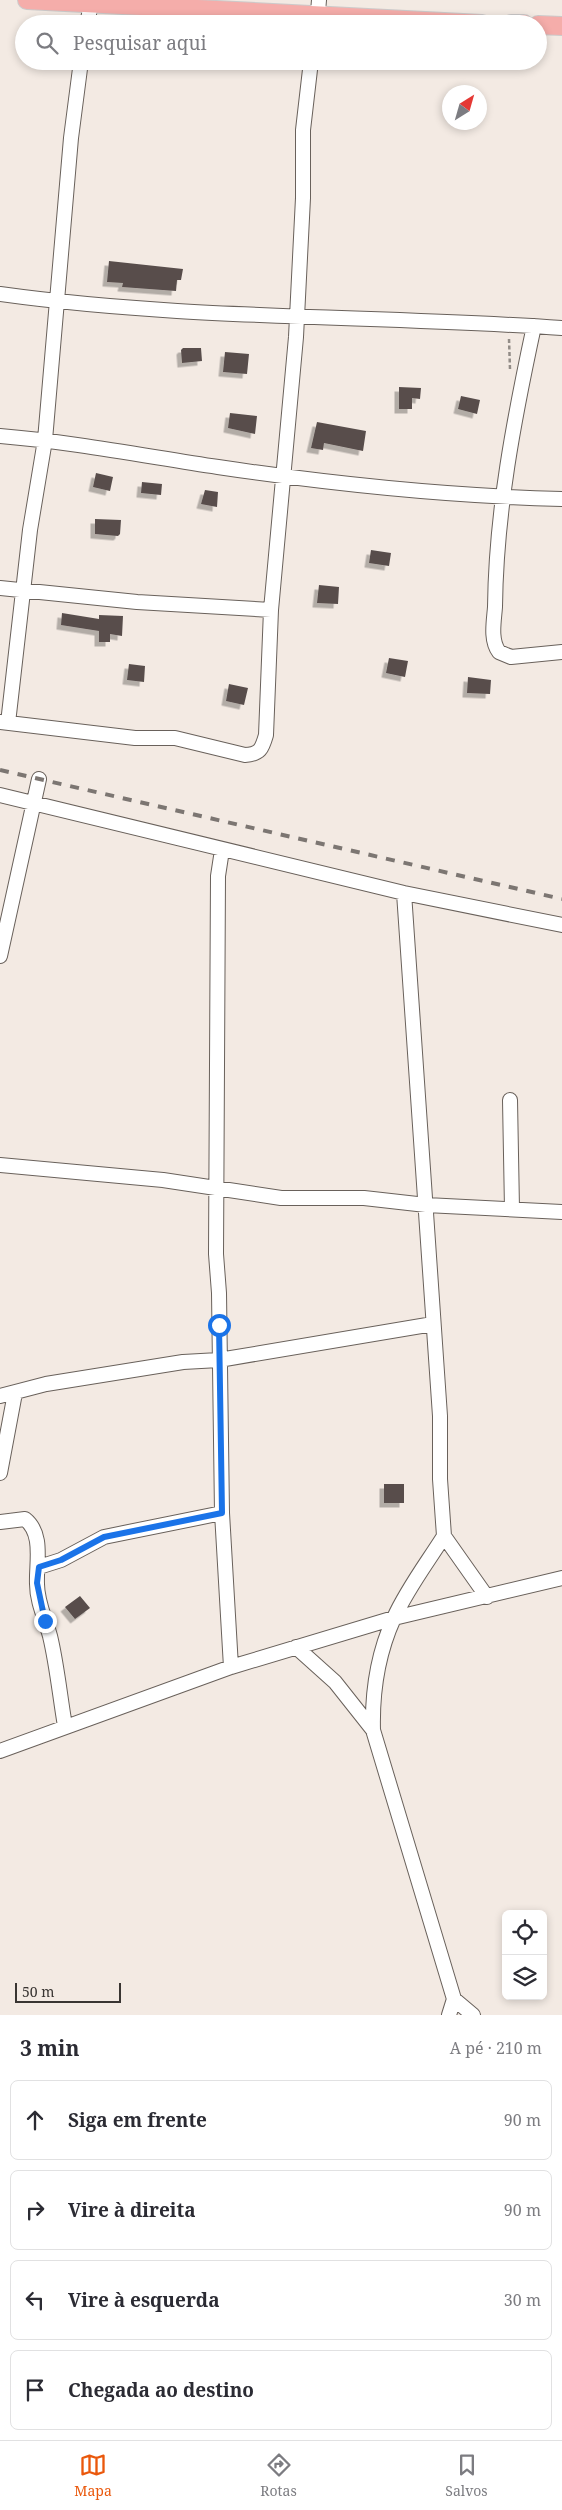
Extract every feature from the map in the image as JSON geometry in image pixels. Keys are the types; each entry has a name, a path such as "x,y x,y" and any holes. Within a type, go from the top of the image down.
{"main road":[{"path":"27,0 348,15"},
{"path":"547,25 562,26"}],"street":[{"path":"89,15 91,4"},
{"path":"80,70 71,138 45,440 30,530 24,591 4,722 135,738 175,738 245,755 255,754 262,748 266,735 271,610 297,318 303,198 303,130 310,70"},
{"path":"0,294 58,302 297,318 562,328"},
{"path":"534,326 516,410 502,498 495,585 496,647 500,652 512,656 562,652"},
{"path":"0,436 45,440 152,458 283,475 502,498 562,500"},
{"path":"0,588 163,604 271,610"},
{"path":"0,956 40,779"},
{"path":"0,795 404,893 562,925"},
{"path":"222,850 218,876 215,1189 219,1293 222,1513 230,1667"},
{"path":"404,893 426,1204 444,1536 487,1596"},
{"path":"510,1100 512,1209"},
{"path":"0,1165 163,1180 281,1198 364,1198 426,1204 562,1212"},
{"path":"0,1396 46,1384 183,1362 219,1360 433,1324"},
{"path":"0,1473 15,1393"},
{"path":"39,1567 61,1560 104,1537 222,1513"},
{"path":"0,1522 25,1519 31,1524 36,1539 39,1567 37,1583 40,1605 50,1636 65,1726"},
{"path":"444,1536 394,1618 379,1661 372,1699 373,1730 454,1999 449,2015"},
{"path":"0,1751 230,1667 394,1618 562,1578"},
{"path":"296,1647 335,1682 373,1730"},
{"path":"454,1999 474,2015"}],"building":[{"path":"109,261 183,269 181,280 177,280 176,291 122,287 123,283 107,282"},
{"path":"183,348 201,348 202,361 182,363 181,350"},
{"path":"225,352 249,354 247,374 223,372"},
{"path":"399,387 421,388 420,399 412,398 412,409 399,409"},
{"path":"461,396 480,400 477,414 458,409"},
{"path":"230,413 257,416 255,434 228,428"},
{"path":"317,422 366,431 363,451 324,443 323,450 311,448"},
{"path":"96,473 113,477 110,491 93,487"},
{"path":"142,482 162,484 161,495 141,493"},
{"path":"205,490 218,492 217,507 201,504"},
{"path":"95,519 121,520 120,534 118,536 95,534"},
{"path":"371,550 391,553 389,566 369,563"},
{"path":"319,585 339,587 338,604 317,603"},
{"path":"62,613 99,619 99,615 123,616 122,636 110,634 110,642 99,642 99,631 61,625"},
{"path":"389,658 408,661 405,677 386,673"},
{"path":"129,664 145,666 144,682 127,680"},
{"path":"468,677 491,680 490,694 467,693"},
{"path":"229,684 248,688 244,705 226,701"},
{"path":"384,1484 404,1484 404,1503 384,1503"},
{"path":"80,1596 90,1608 75,1619 65,1607"}],"railway":[{"path":"0,770 562,899"}],"route":[{"path":"45,1621 40,1605 37,1583 39,1567 61,1560 104,1537 222,1513 219,1325"}]}
